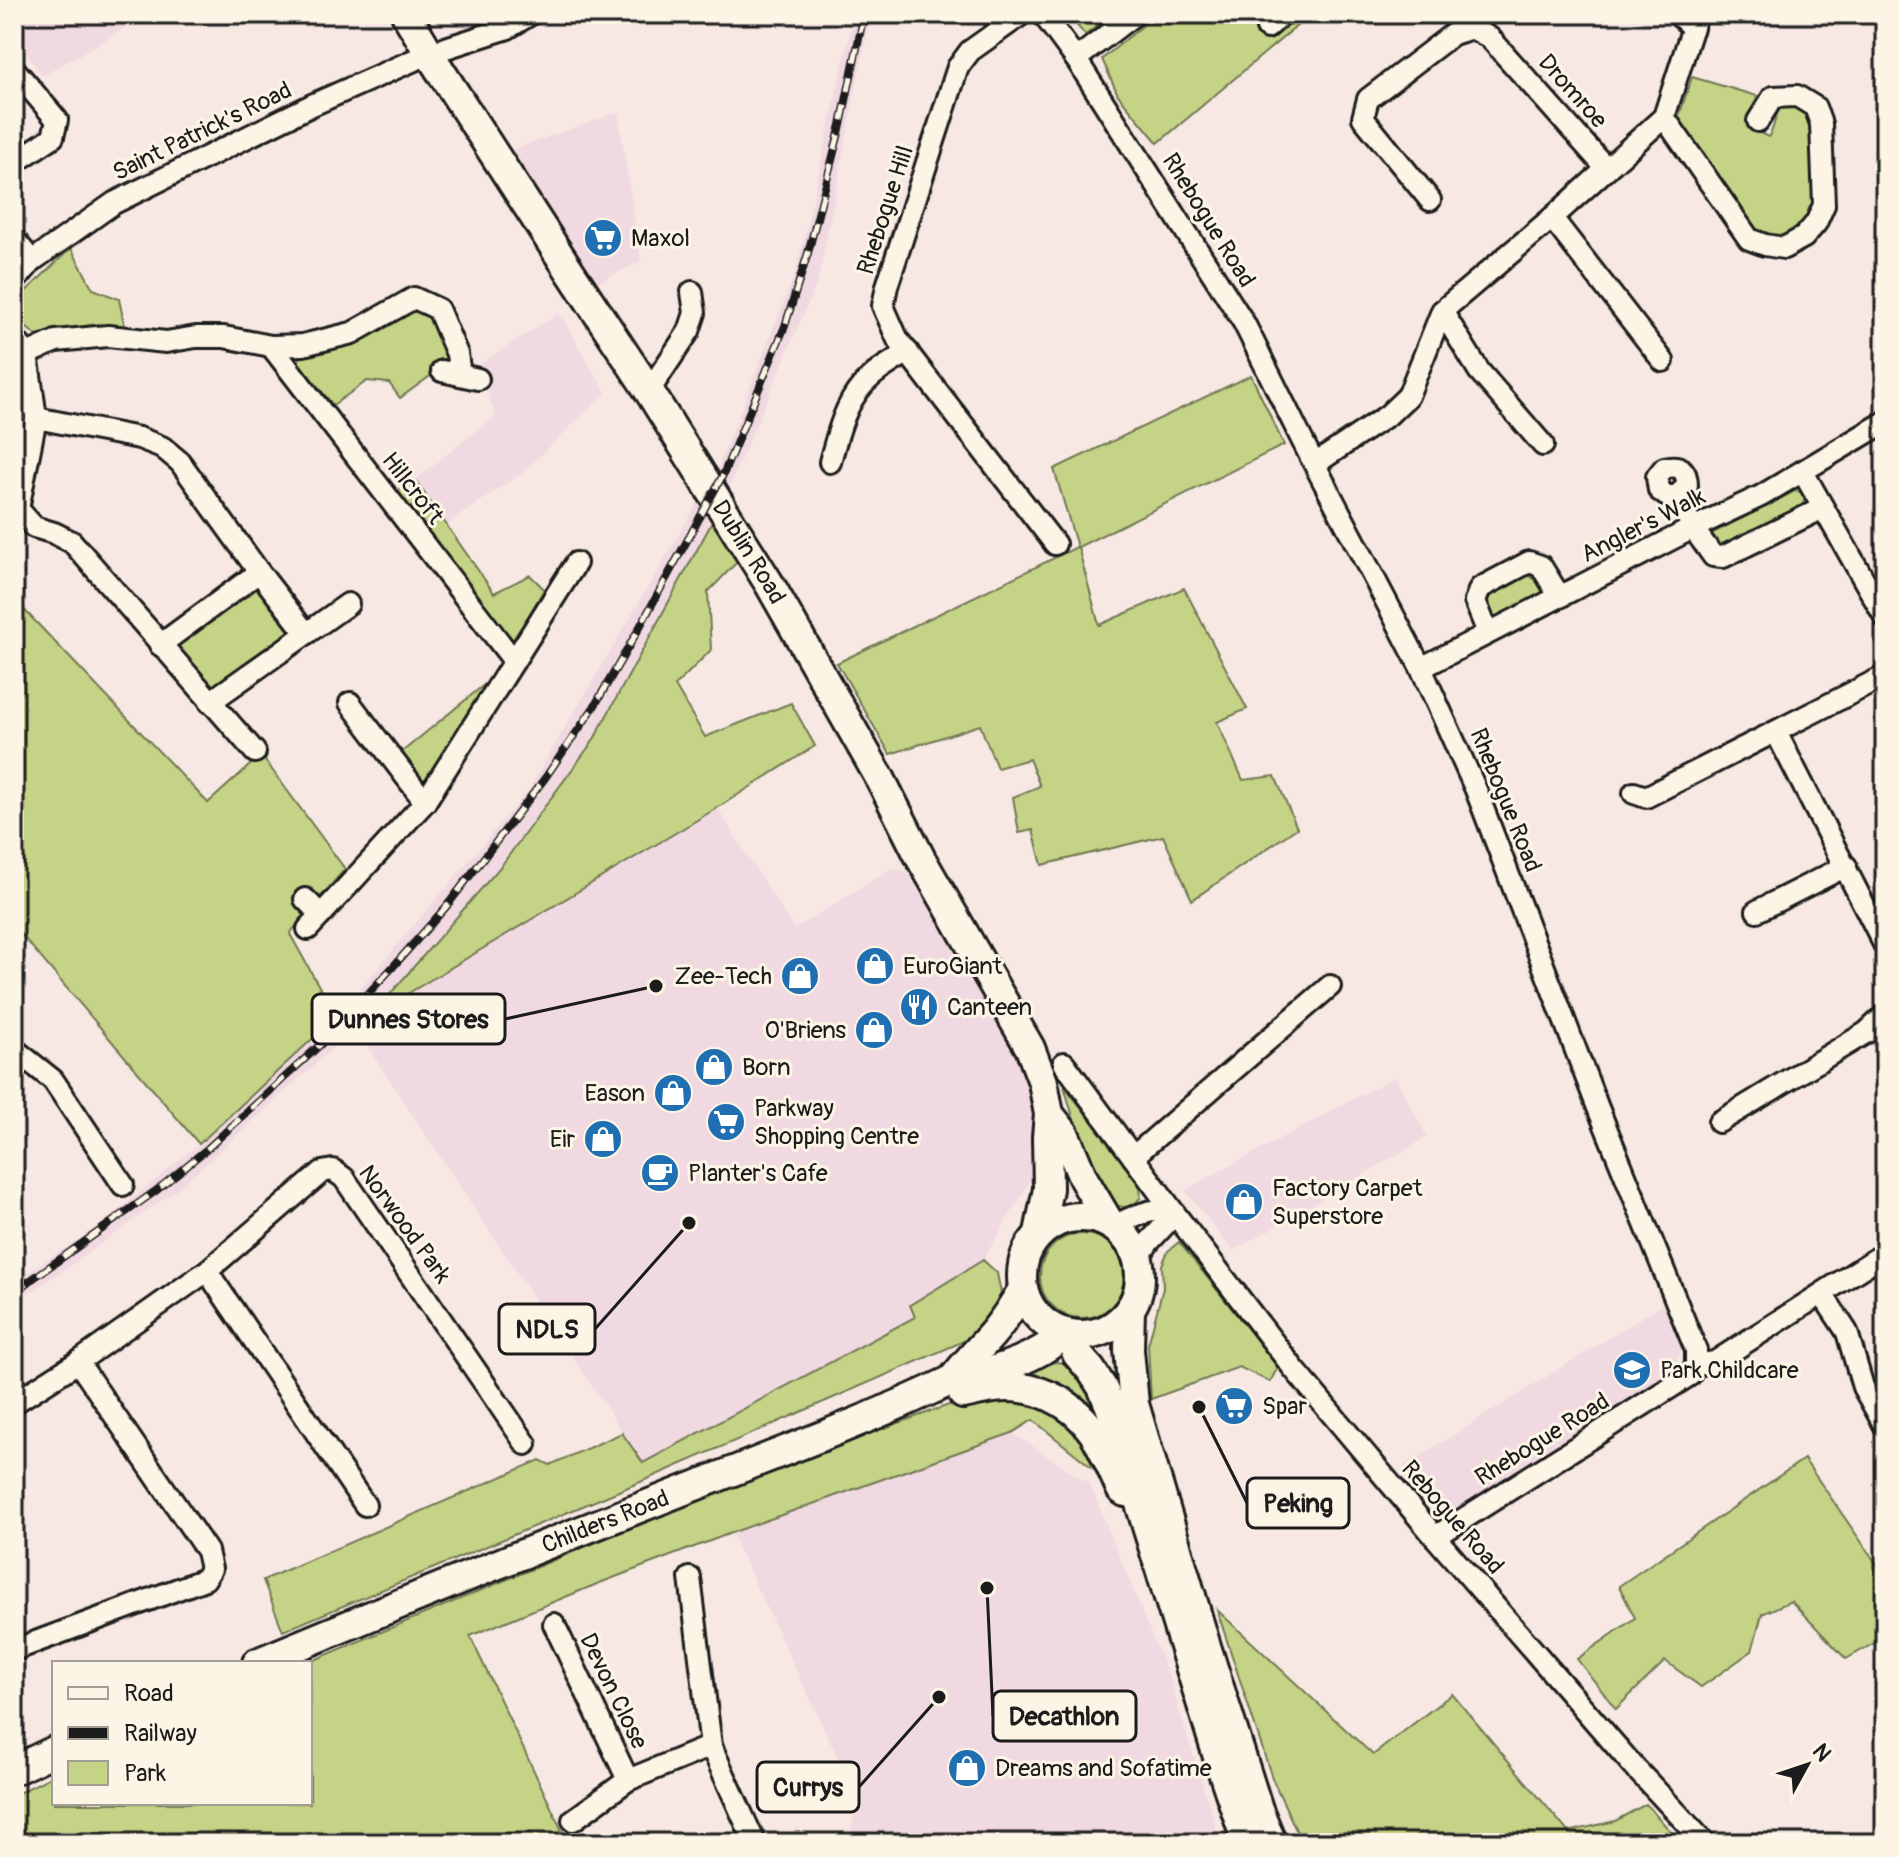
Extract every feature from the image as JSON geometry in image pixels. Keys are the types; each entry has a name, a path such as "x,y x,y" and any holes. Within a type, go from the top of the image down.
{"main road":[{"name":"Dublin Road","path":"406,14 649,391 784,609 881,780 921,859 1030,1048 1043,1082 1049,1114"},
{"path":"1049,1114 1064,1133 1083,1178 1112,1225 1129,1240 1138,1259 1138,1294 1130,1309 1119,1322 1104,1331 1087,1335 1067,1334 1045,1323 1031,1308 1023,1289 1023,1267 1027,1252 1039,1233 1048,1189 1049,1114"},
{"path":"1039,1233 1052,1224 1081,1217 1112,1225"},
{"name":"Childers Road","path":"942,1385 988,1340 1023,1289"},
{"path":"1130,1309 1129,1350 1134,1404 1205,1643 1258,1809 1272,1843"},
{"path":"1067,1334 1106,1397 1247,1843"},
{"name":"Childers Road","path":"262,1661 814,1440 942,1385 1030,1356 1067,1334"},
{"path":"942,1385 959,1395 996,1387 1028,1389 1050,1395 1069,1407 1093,1432 1121,1489 1141,1506"},
{"path":"14,1770 52,1752"}],"street":[{"name":"Saint Patrick's Road","path":"14,282 32,261 114,203 312,105 504,21 531,14"},
{"name":"Rhebogue Hill","path":"1022,14 970,51 958,67 883,306 898,340 1055,544"},
{"name":"Rhebogue Road","path":"1043,14 1076,59 1244,323 1421,668 1476,790 1602,1118 1696,1350 1696,1365 1690,1375 1435,1537"},
{"path":"1076,59 1135,14"},
{"path":"1267,28 1283,14"},
{"path":"1677,14 1695,21 1664,117 1749,239 1784,248 1804,237 1816,223 1824,205 1821,124 1815,107 1797,96 1773,97 1758,121"},
{"name":"Dromroe","path":"1430,200 1363,118 1368,99 1453,34 1472,28 1490,38 1606,168"},
{"path":"14,69 57,120 53,137 14,163"},
{"name":"Dromroe","path":"1315,464 1388,415 1408,396 1442,311 1664,117"},
{"path":"1552,218 1663,361"},
{"path":"14,239 32,261"},
{"path":"649,391 689,331 695,313 692,292"},
{"path":"255,752 72,542 34,527 18,509 36,418 21,346 108,336 166,342 196,337 224,337 271,346 303,345 352,333 414,298 438,309 457,354 460,375"},
{"path":"1442,311 1479,371 1543,445"},
{"name":"Hillcroft","path":"271,346 514,661"},
{"path":"830,462 849,406 862,386 908,352"},
{"path":"36,418 139,438 162,447 180,462 306,633"},
{"name":"Angler's Walk","path":"1421,668 1761,496 1885,422"},
{"path":"1803,472 1885,617"},
{"path":"1677,496 1693,528 1713,556 1723,557 1823,508"},
{"path":"1488,633 1475,601 1480,588 1529,562 1541,566 1560,597"},
{"path":"305,899 314,922 425,802 576,563"},
{"path":"160,645 259,572"},
{"path":"210,702 348,604"},
{"path":"1634,793 1646,797 1885,676"},
{"path":"350,703 425,802"},
{"path":"1776,732 1885,943"},
{"path":"1757,911 1846,866"},
{"path":"1133,1157 1330,986"},
{"path":"1719,1122 1867,1032 1885,1015"},
{"path":"14,1049 53,1080 123,1185"},
{"name":"Rebogue Road","path":"1064,1063 1294,1369 1636,1769 1705,1843"},
{"name":"Norwood Park","path":"14,1403 207,1271 322,1172 333,1170 344,1178 526,1444"},
{"path":"1112,1225 1163,1209 1175,1214 1148,1243 1138,1259"},
{"path":"1696,1365 1715,1362 1885,1253"},
{"path":"207,1271 365,1505"},
{"path":"1822,1294 1847,1332 1863,1387 1885,1426"},
{"path":"14,1650 205,1579 211,1569 207,1551 78,1362"},
{"path":"690,1578 711,1746 755,1843"},
{"name":"Devon Close","path":"554,1624 628,1780"},
{"name":"Devon Close","path":"573,1820 628,1780 711,1746"}],"shaded area":[{"path":"14,14 150,14 42,76 14,34"},
{"path":"854,14 871,14 818,281 727,492 716,472 795,274"},
{"path":"618,112 641,262 594,284 506,152"},
{"path":"559,313 606,393 522,473 446,525 415,480 495,416 480,364"},
{"name":"Parkway Shopping Centre","path":"704,492 716,515 593,741 501,866 374,1013 717,808 794,929 892,868 907,872 1017,1039 1029,1080 1041,1163 983,1260 910,1305 915,1316 643,1463 355,1028 180,1187 69,1267 14,1302 14,1281 98,1227 199,1144 336,1017 527,792"},
{"path":"1395,1077 1427,1137 1233,1251 1185,1190"},
{"path":"1663,1304 1682,1347 1671,1376 1447,1516 1404,1466"},
{"path":"1012,1433 1089,1483 1169,1677 1221,1843 849,1843 857,1798 731,1533"}],"green space":[{"path":"1067,14 1114,14 1085,35"},
{"path":"1157,14 1311,14 1158,143 1118,95 1102,59"},
{"path":"1692,77 1757,96 1752,129 1768,137 1778,112 1785,105 1796,107 1808,116 1814,149 1815,203 1811,219 1800,231 1775,238 1759,234 1686,134 1679,116"},
{"path":"71,248 93,289 119,299 125,328 97,324 37,336 22,324 15,310 21,296"},
{"path":"414,309 429,312 451,361 400,398 389,383 367,381 333,405 299,364 299,355 340,345"},
{"path":"1251,375 1284,445 1078,547 1099,625 1184,588 1247,709 1217,722 1243,780 1275,776 1297,828 1192,900 1163,836 1042,865 1033,830 1019,833 1013,797 1040,786 1029,759 997,768 980,725 890,754 837,663 1077,547 1054,469"},
{"path":"415,480 494,593 530,575 544,589 514,642 508,641 395,492"},
{"path":"1795,491 1805,499 1801,507 1719,548 1710,542 1711,534"},
{"path":"716,515 744,555 708,592 711,650 675,686 705,737 791,703 815,746 372,1015 501,866 593,741"},
{"path":"1529,575 1544,592 1492,617 1486,608 1486,599"},
{"path":"250,589 262,589 289,626 287,639 217,689 204,687 176,651 178,639"},
{"path":"14,599 208,803 261,755 345,869 317,901 307,891 295,904 304,915 290,934 336,1017 199,1144 14,926"},
{"path":"485,684 429,778 423,780 402,752"},
{"path":"1064,1086 1139,1181 1141,1197 1131,1208 1118,1206 1101,1188 1085,1158"},
{"path":"1082,1234 1098,1237 1112,1246 1121,1260 1124,1276 1121,1292 1112,1306 1098,1315 1082,1318 1066,1315 1052,1306 1043,1292 1040,1276 1043,1260 1052,1246 1066,1237"},
{"path":"1179,1242 1278,1367 1270,1382 1239,1367 1151,1399 1148,1345 1163,1288 1162,1265 1168,1251"},
{"path":"983,1260 997,1273 1002,1299 987,1331 645,1480 283,1631 263,1580 540,1460 550,1465 622,1433 643,1463 915,1317 910,1305"},
{"path":"1035,1363 1071,1365 1079,1373 1106,1424 999,1375"},
{"path":"977,1395 1034,1398 1086,1434 1110,1482 1033,1420 1012,1433 731,1533 470,1636 568,1843 191,1843 189,1840 182,1843 14,1843 14,1795 52,1776 52,1805 312,1805 312,1661 786,1463"},
{"path":"1804,1459 1885,1576 1885,1637 1846,1659 1791,1601 1762,1614 1752,1651 1701,1687 1665,1661 1616,1709 1577,1659 1635,1618 1619,1586"},
{"path":"1217,1610 1373,1755 1452,1694 1568,1832 1615,1821 1646,1804 1674,1835 1667,1843 1302,1843 1272,1778"}],"railway":[{"path":"14,1292 157,1190 208,1148 321,1044 446,907 545,778 594,707 723,475 785,326 808,253 841,125 864,14"}],"place":[{"name":"Maxol","path":"603,238"},
{"name":"EuroGiant","path":"875,966"},
{"name":"Zee-Tech","path":"800,976"},
{"name":"Dunnes Stores","path":"656,986"},
{"name":"Canteen","path":"919,1007"},
{"name":"O'Briens","path":"874,1030"},
{"name":"Born","path":"714,1067"},
{"name":"Eason","path":"673,1093"},
{"name":"Parkway Shopping Centre","path":"726,1122"},
{"name":"Eir","path":"603,1139"},
{"name":"Planter's Cafe","path":"660,1173"},
{"name":"Factory Carpet Superstore","path":"1244,1202"},
{"name":"NDLS","path":"689,1223"},
{"name":"Park Childcare","path":"1632,1370"},
{"name":"Spar","path":"1234,1406"},
{"name":"Peking","path":"1199,1407"},
{"name":"Decathlon","path":"987,1588"},
{"name":"Currys","path":"939,1697"},
{"name":"Dreams and Sofatime","path":"967,1768"}]}
